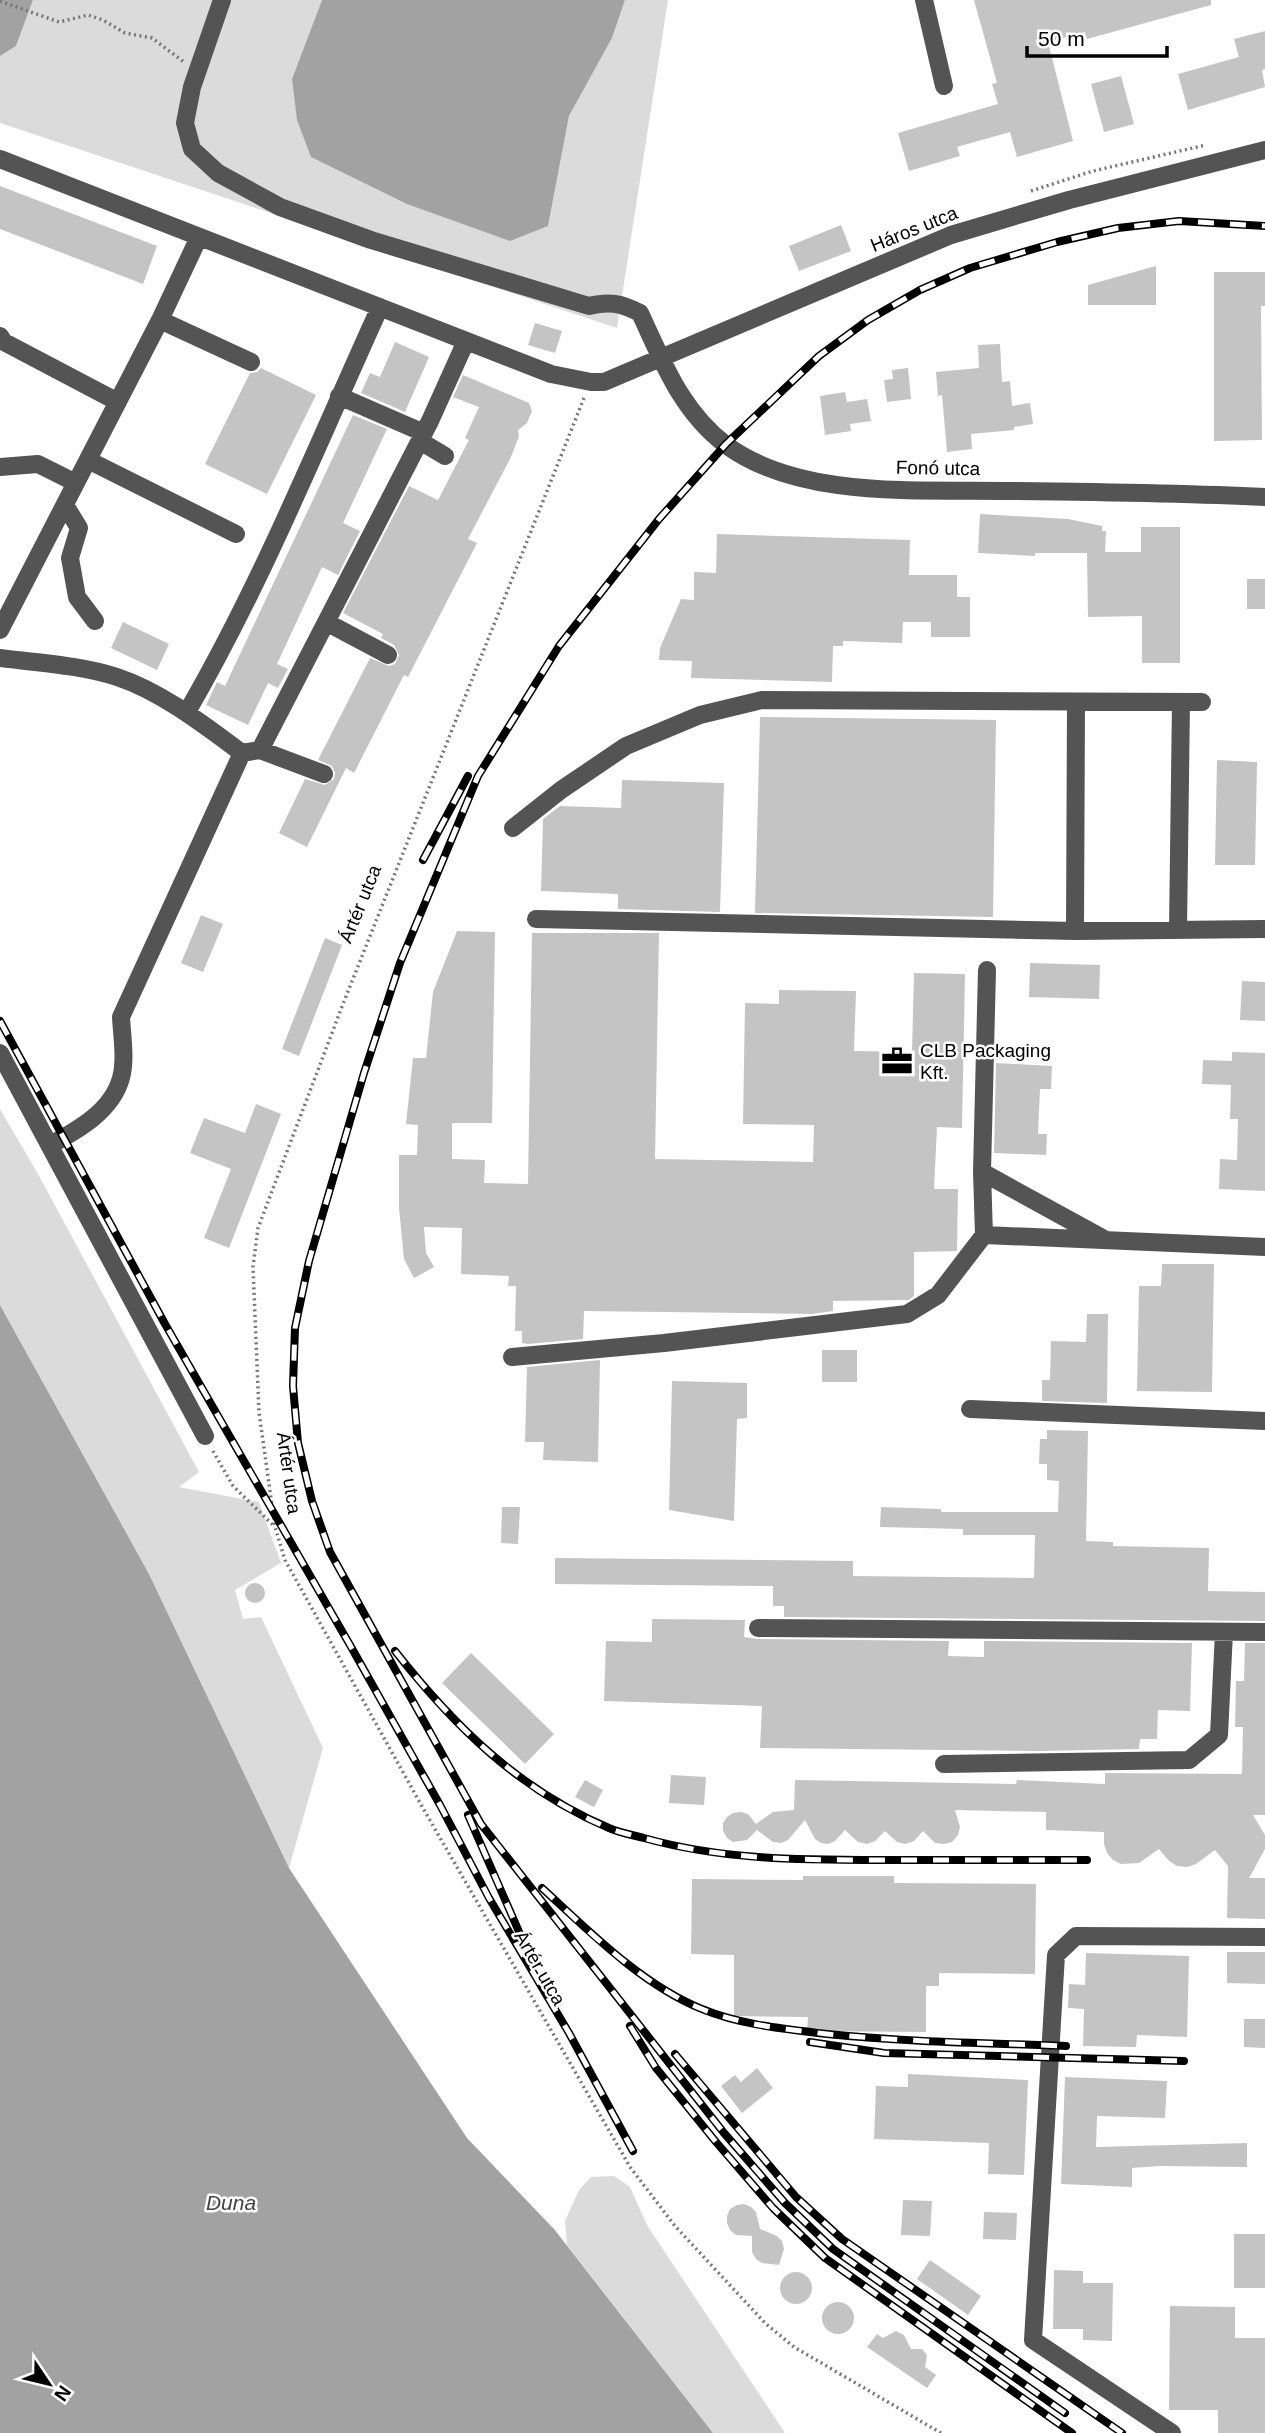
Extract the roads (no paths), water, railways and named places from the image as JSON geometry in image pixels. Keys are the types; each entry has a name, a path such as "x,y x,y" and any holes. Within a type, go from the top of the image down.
{"street":[{"name":"Fonó utca","path":"222,0 197,72 186,123 192,149 218,173 280,207 371,240 589,306 606,302 629,307 640,313 677,393 698,420 726,444 758,464 811,479 883,488 1265,497"},
{"path":"925,0 944,86"},
{"name":"Háros utca","path":"466,341 551,374 604,382 951,235 1069,200 1265,150"},
{"path":"0,159 466,341 422,437 326,621 251,751 121,1017 121,1079 96,1116 50,1145"},
{"path":"0,630 160,320 199,237"},
{"path":"187,712 268,557 380,307"},
{"path":"160,320 251,362"},
{"path":"0,336 4,342 118,402"},
{"path":"340,396 422,437 445,456"},
{"path":"88,460 236,534"},
{"path":"0,467 38,464 76,483"},
{"path":"65,505 79,528 70,558 77,597 95,621"},
{"path":"326,621 388,654"},
{"path":"0,658 90,670 119,678 187,712 251,751 324,774"},
{"path":"513,828 561,790 626,746 700,715 762,700 1202,702"},
{"path":"1075,931 1076,702"},
{"path":"1178,930 1181,702"},
{"path":"536,919 1075,931 1265,929"},
{"path":"512,1357 664,1343 907,1314 938,1295 984,1235 982,1172 987,970"},
{"path":"0,1053 205,1436"},
{"path":"982,1172 1107,1241"},
{"path":"984,1235 1265,1247"},
{"path":"970,1409 1265,1421"},
{"path":"758,1628 1265,1632"},
{"path":"944,1764 1189,1760 1219,1735 1224,1632"},
{"path":"1172,2433 1033,2340 1056,1955 1076,1936 1265,1937"}],"water":[{"path":"0,0 33,0 16,46 0,56"},
{"path":"322,0 625,0 612,38 569,116 548,226 510,241 407,204 311,157 297,120 292,79"},
{"name":"Duna","path":"0,1305 149,1574 289,1868 467,2138 554,2229 713,2433 0,2433"}],"railway":[{"path":"1065,2413 833,2249 785,2203 724,2133 481,1824 330,1552 312,1501 298,1443 293,1386 295,1328 309,1261 364,1073 400,963 478,776 559,646 659,519 726,444 819,356 868,320 920,290 970,268 1057,242 1118,228 1179,221 1265,226"},
{"path":"423,860 468,776"},
{"path":"0,1021 165,1324 350,1645 489,1898 569,2033 633,2151"},
{"path":"395,1651 417,1679 465,1730 517,1775 576,1813 618,1831 703,1851 791,1859 1087,1860"},
{"path":"468,1815 520,1934"},
{"path":"542,1888 637,1972 680,1999 732,2019 763,2026 857,2037 1066,2046"},
{"path":"630,2026 656,2068 716,2142 773,2208 825,2258 1072,2433"},
{"path":"810,2042 884,2053 1184,2061"},
{"path":"675,2054 796,2197 842,2239 1122,2433"}],"place":[{"name":"CLB Packaging Kft.","path":"897,1061"}]}
